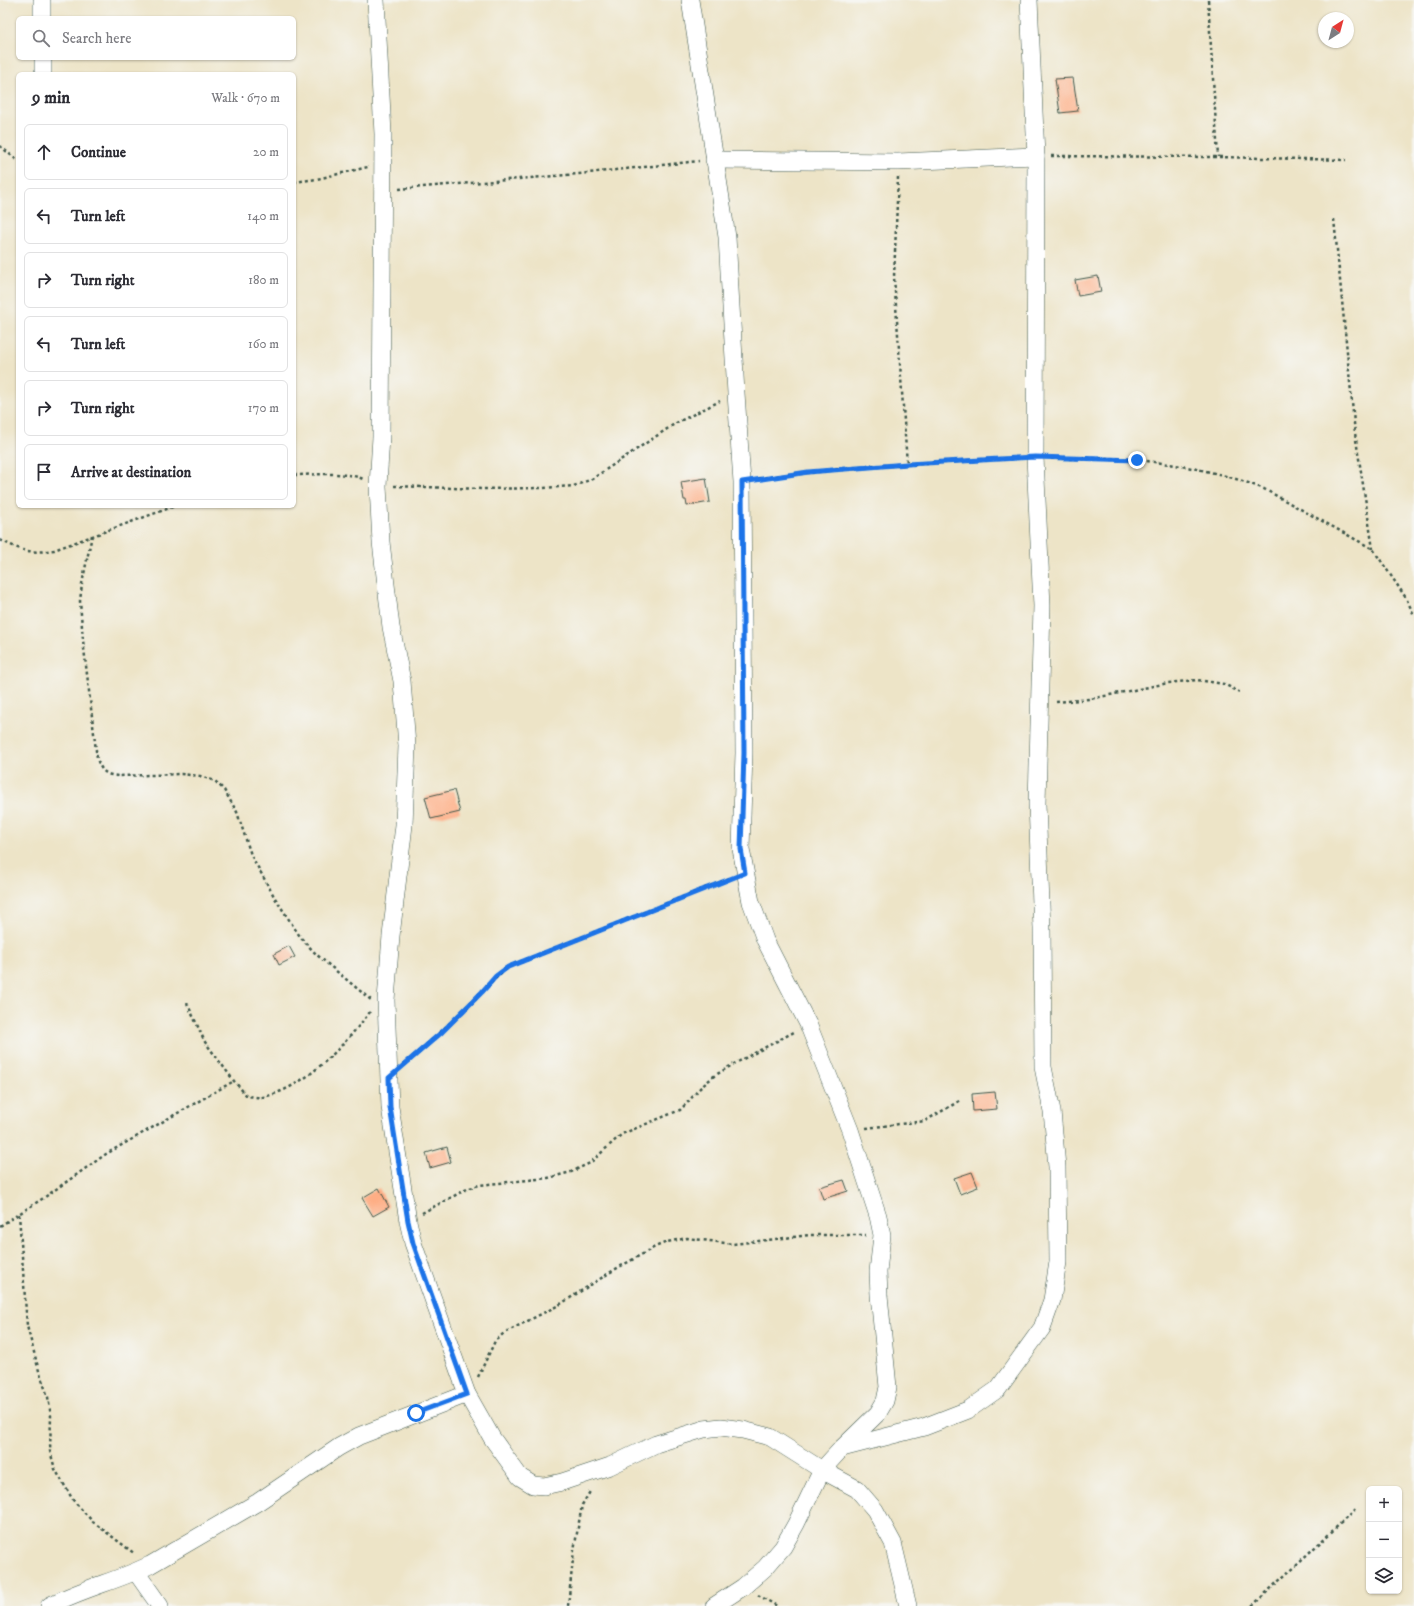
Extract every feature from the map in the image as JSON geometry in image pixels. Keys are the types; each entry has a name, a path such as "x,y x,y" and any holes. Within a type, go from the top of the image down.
{"street":[{"path":"42,0 42,16"},
{"path":"376,0 383,134 381,437 378,486 386,592 391,627 402,681 407,746 404,825 391,936 386,1000 382,1010 389,1078 390,1107 408,1221 413,1243 467,1394 492,1438 520,1477 533,1485 544,1486 562,1482 610,1466 656,1444 704,1429 721,1427 743,1430 770,1437 822,1470 858,1489 875,1510 892,1544 908,1606"},
{"path":"690,0 727,236 742,482 744,753 741,849 751,902 765,940 808,1024 850,1130 876,1209 882,1234 879,1279 882,1330 888,1387 885,1401 878,1413 822,1470 796,1524 783,1547 765,1568 743,1586 714,1606"},
{"path":"842,1448 924,1427 968,1410 998,1390 1042,1328 1052,1300 1058,1262 1057,1167 1052,1111 1043,1067 1042,930 1036,804 1042,606 1035,457 1036,156 1029,0"},
{"path":"43,60 43,72"},
{"path":"714,160 898,162 1036,156"},
{"path":"49,1606 68,1596 143,1569 258,1502 339,1447 359,1436 467,1394"},
{"path":"143,1569 160,1606"}],"path":[{"path":"1208,0 1218,157"},
{"path":"0,146 16,159"},
{"path":"1036,156 1218,157 1346,160"},
{"path":"382,190 579,174 714,160"},
{"path":"898,162 894,277 907,464"},
{"path":"296,182 317,179 383,164"},
{"path":"1334,219 1356,432 1373,549 1406,598 1414,615"},
{"path":"296,475 357,477 378,486 482,489 574,486 592,479 676,423 736,393"},
{"path":"742,482 808,472 907,464 1035,457 1137,460 1192,468 1247,482 1264,489 1373,549"},
{"path":"0,540 20,549 36,553 54,550 169,508"},
{"path":"92,535 80,601 97,759 100,767 109,775 181,774 200,776 215,781 224,790 237,812 252,855 275,898 301,938 317,955 382,1010 324,1062 288,1089 261,1097 247,1096 234,1081 205,1042 187,1003"},
{"path":"1040,704 1090,699 1168,683 1197,680 1224,684 1239,692"},
{"path":"389,1078 442,1032 496,976 508,967 745,873"},
{"path":"408,1221 467,1189 479,1185 548,1178 571,1172 590,1163 622,1134 680,1110 714,1076 808,1024"},
{"path":"0,1226 106,1154 234,1081"},
{"path":"850,1130 925,1122 961,1100"},
{"path":"19,1214 27,1326 39,1371 48,1397 51,1416 50,1451 55,1469 73,1500 93,1522 143,1569"},
{"path":"467,1394 478,1377 495,1341 504,1333 559,1305 614,1270 667,1242 687,1238 733,1244 810,1235 882,1234"},
{"path":"568,1606 574,1550 582,1505 586,1496 610,1466"},
{"path":"1252,1606 1357,1508"}],"building":[{"path":"1073,78 1078,111 1060,113 1055,79"},
{"path":"1098,276 1101,292 1078,296 1075,280"},
{"path":"706,478 710,502 687,506 686,500 684,500 681,482"},
{"path":"454,790 460,812 431,819 425,797"},
{"path":"289,946 295,957 279,965 274,954"},
{"path":"995,1092 997,1109 973,1111 972,1094"},
{"path":"447,1147 451,1162 430,1168 426,1153"},
{"path":"972,1172 978,1187 960,1194 954,1178"},
{"path":"844,1180 848,1191 823,1199 819,1187"},
{"path":"379,1188 389,1207 373,1216 362,1198"}],"route":[{"path":"416,1413 467,1394 413,1243 408,1221 390,1107 389,1078 442,1032 496,976 508,967 745,873 741,849 744,753 742,482 808,472 907,464 1035,457 1137,460"}]}
